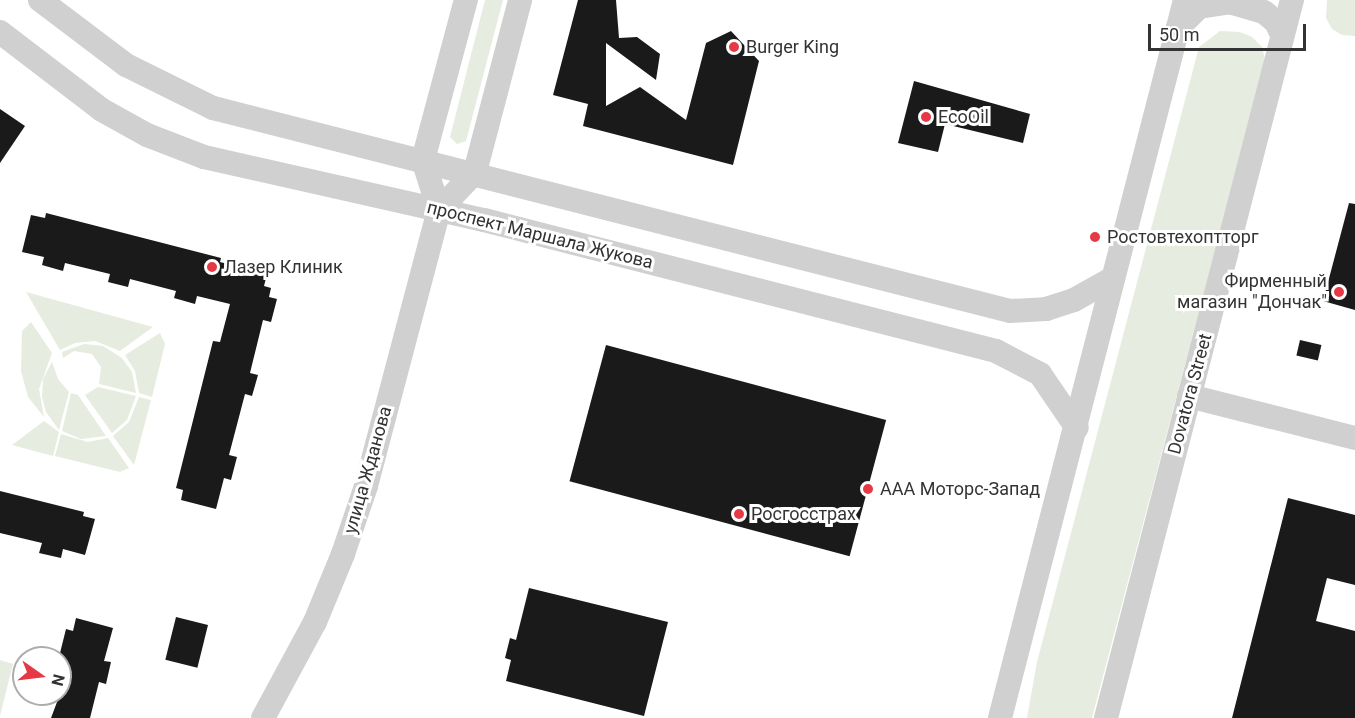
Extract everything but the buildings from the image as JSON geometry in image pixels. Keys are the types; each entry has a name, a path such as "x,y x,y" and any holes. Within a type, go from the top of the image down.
{"street":[{"path":"40,0 126,65 213,108 475,172 1010,310 1046,309 1074,300 1113,278"},
{"path":"439,210 423,160 466,0"},
{"name":"улица Жданова","path":"263,718 315,622 346,545 366,486 439,210 475,172 520,0"},
{"path":"1000,718 1077,428 1185,0"},
{"name":"Dovatora Street","path":"1106,718 1292,0"},
{"path":"1177,29 1199,8 1229,2 1264,12 1276,22 1282,35"},
{"name":"проспект Маршала Жукова","path":"0,32 94,104 147,135 204,157 439,210 996,351 1040,374 1077,428"},
{"path":"1189,396 1355,438"}],"shaded area":[{"path":"485,0 503,0 466,141 457,144 450,137"},
{"path":"1327,0 1355,0 1355,36 1342,35 1332,29 1326,18"},
{"path":"1220,31 1240,32 1252,37 1262,47 1265,60 1092,718 1027,718 1037,662 1199,47"},
{"path":"26,292 153,327 120,351 95,341 75,343 60,350"},
{"path":"31,322 52,353 39,389 44,417 28,397 21,371 22,331"},
{"path":"160,333 165,344 152,397 139,393 135,371 125,355"},
{"path":"84,344 103,346 122,358 132,372 136,393 99,384 101,367 92,354 74,351 63,358 62,352"},
{"path":"52,362 58,379 69,392 59,430 46,412 42,397 43,379"},
{"path":"98,387 136,396 127,420 112,433 85,395"},
{"path":"71,393 78,395 106,436 81,439 62,431"},
{"path":"139,397 151,400 134,465 113,436 129,422"},
{"path":"44,421 59,432 53,456 12,445"},
{"path":"61,434 88,442 108,438 129,468 120,472 55,456"},
{"path":"0,660 12,664 12,668 0,716"}],"place":[{"name":"Burger King","path":"734,47"},
{"name":"EcoOil","path":"926,117"},
{"name":"Ростовтехоптторг","path":"1095,237"},
{"name":"Лазер Клиник","path":"212,267"},
{"name":"Фирменный магазин \"Дончак\"","path":"1339,292"},
{"name":"ААА Моторс-Запад","path":"868,489"},
{"name":"Росгосстрах","path":"739,514"}]}
